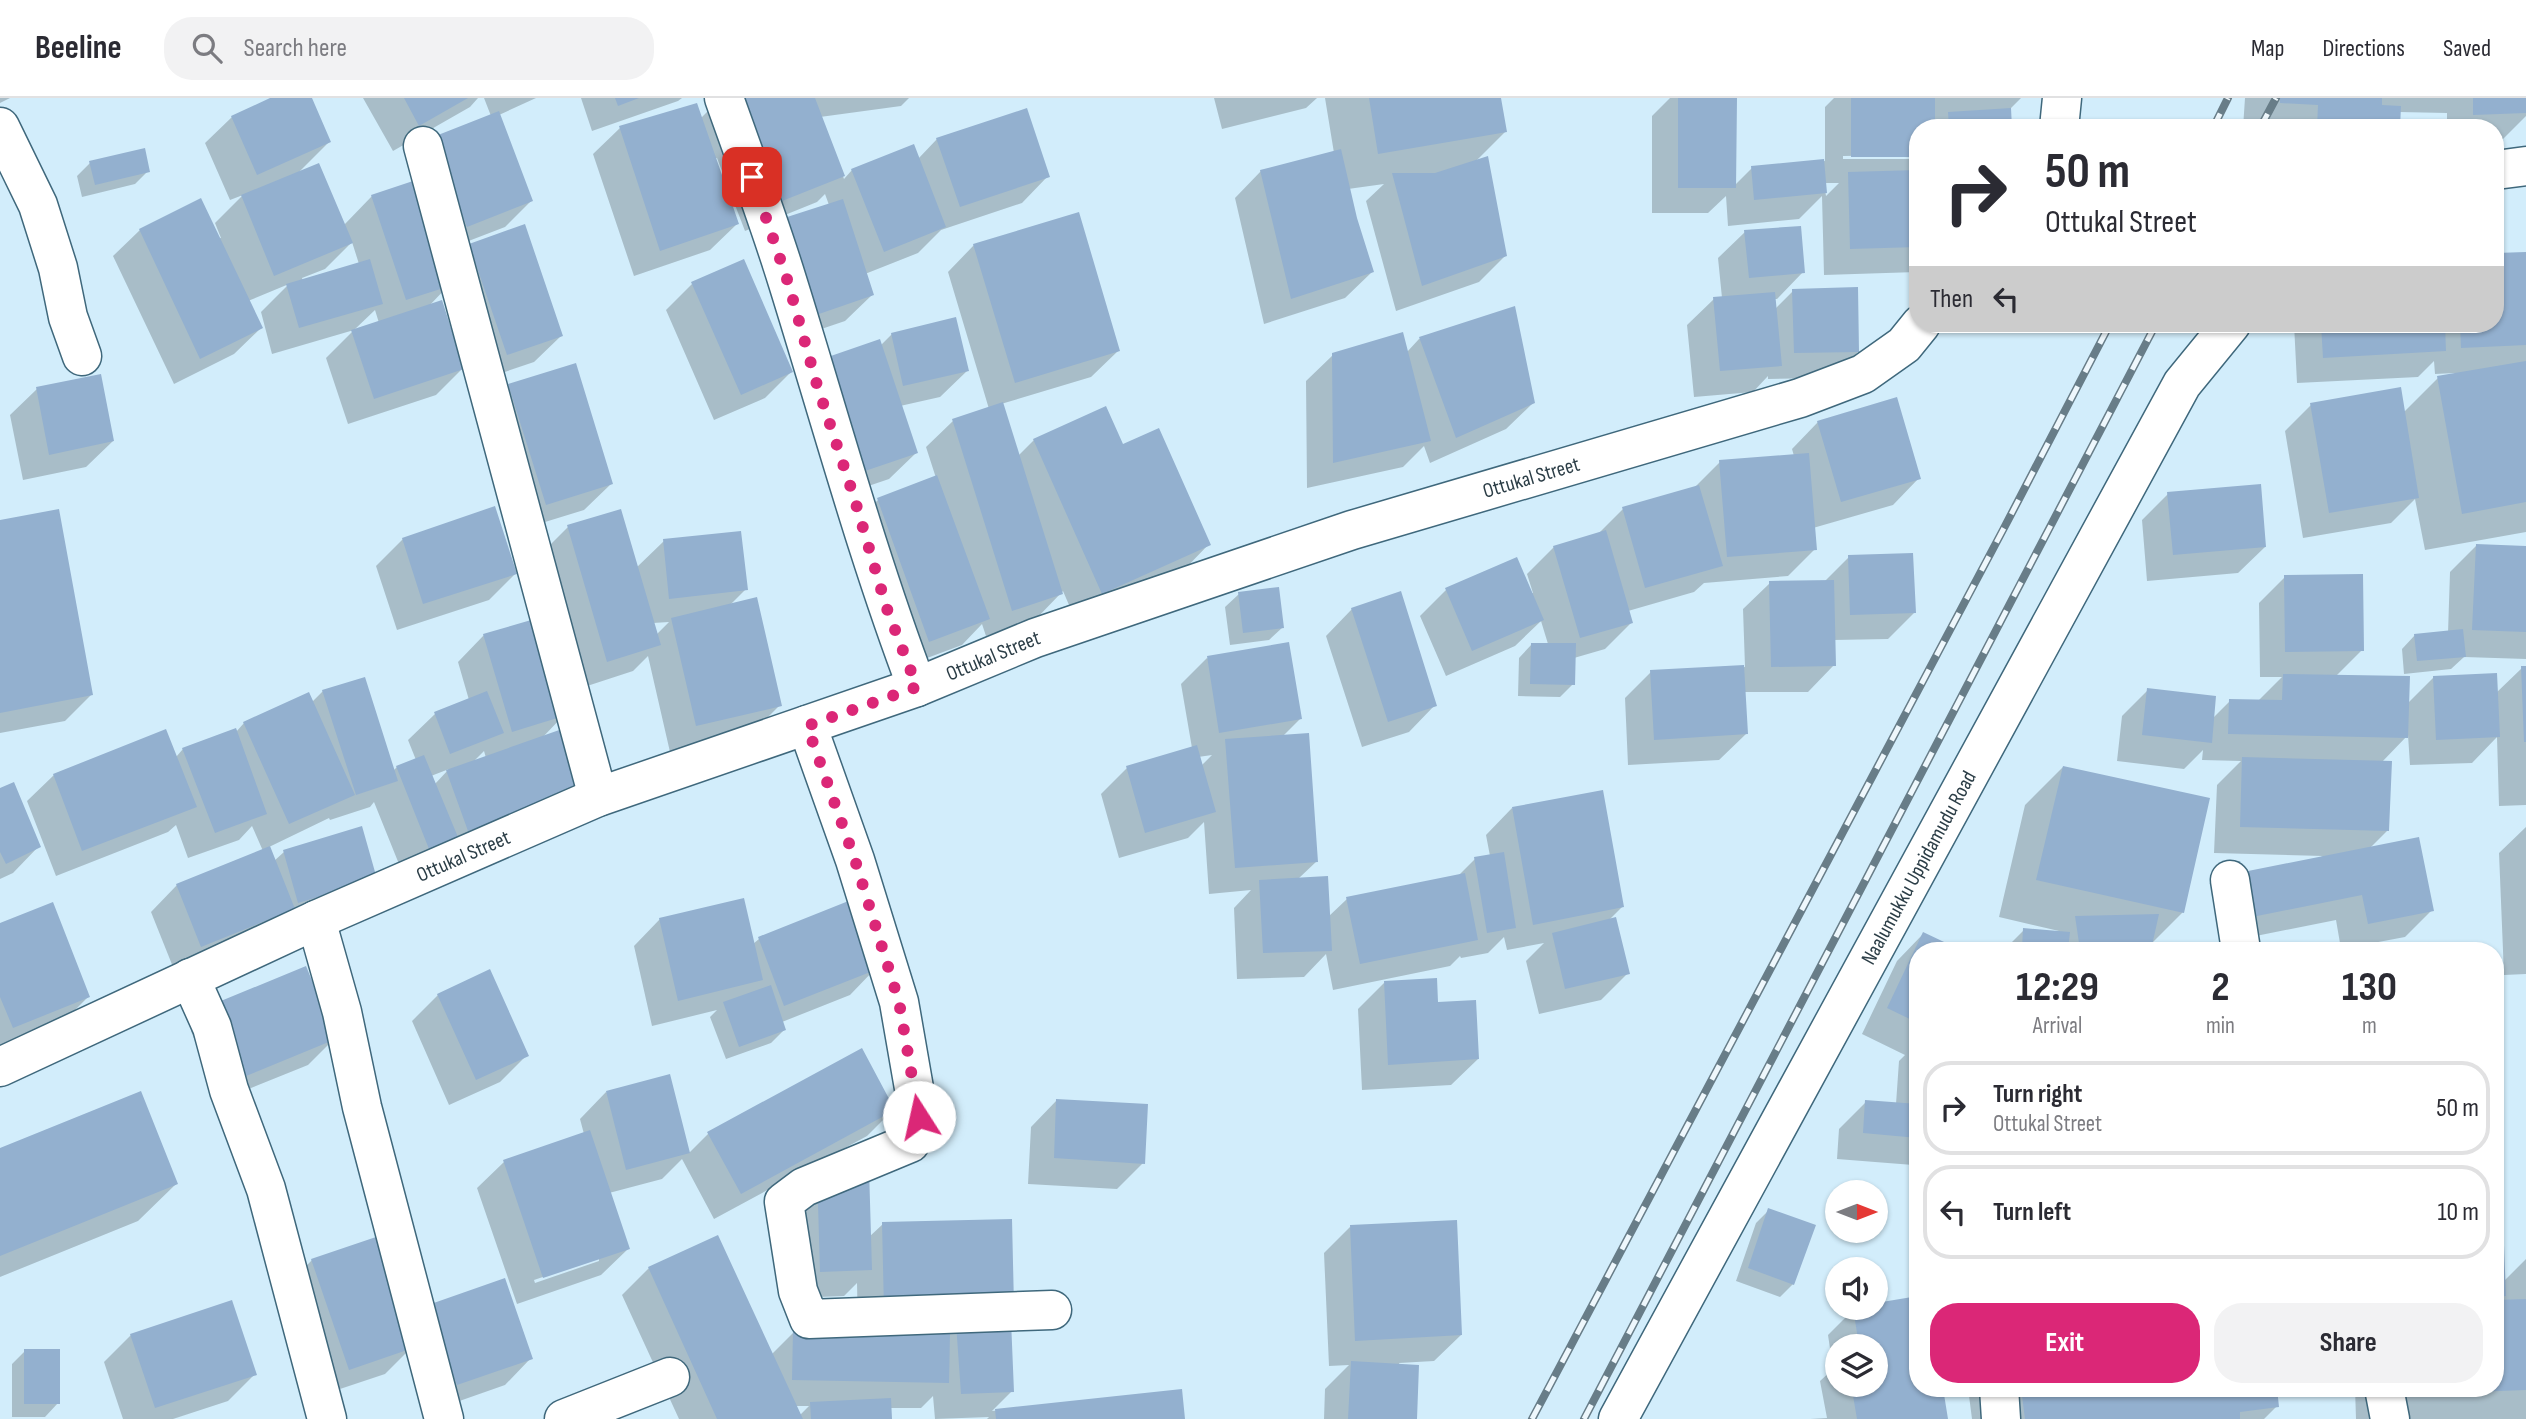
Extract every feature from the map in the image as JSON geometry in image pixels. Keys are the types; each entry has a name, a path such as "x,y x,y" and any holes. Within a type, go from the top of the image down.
{"street":[{"path":"724,98 788,282 887,609 917,687"},
{"path":"2060,119 2062,98"},
{"path":"0,127 38,205 58,268 68,317 82,356"},
{"path":"423,146 598,797"},
{"name":"Ottukal Street","path":"0,1067 316,920 598,797 917,687 1035,638 1352,530 1800,398 1863,374 1904,345 1913,333"},
{"name":"Naalumukku Uppidamudu Road","path":"1619,1419 2182,384 2224,333"},
{"path":"807,726 855,860 899,1002 919,1117 910,1143 804,1187 784,1202 798,1291 809,1318 1052,1310"},
{"path":"2230,880 2239,942"},
{"path":"316,920 342,1012 362,1107 444,1419"},
{"path":"191,978 212,1027 229,1090 266,1188 327,1419"},
{"path":"564,1419 670,1377"},
{"path":"2000,1397 2001,1419"},
{"path":"2386,1397 2390,1419"}],"building":[{"path":"270,98 312,98 331,142 257,175 231,116"},
{"path":"404,98 468,98 419,126"},
{"path":"615,98 639,98 618,106"},
{"path":"730,98 815,98 845,176 772,205"},
{"path":"1369,98 1501,98 1507,132 1378,154"},
{"path":"1678,98 1737,98 1736,188 1678,188"},
{"path":"1851,98 1935,98 1935,119 1909,119 1909,157 1851,157"},
{"path":"2280,98 2382,98 2382,105 2401,106 2400,119 2317,119 2318,105 2280,103"},
{"path":"2473,98 2526,98 2526,113 2473,115"},
{"path":"697,103 739,224 660,251 619,126"},
{"path":"1027,108 1050,177 960,207 936,138"},
{"path":"2011,108 2012,119 1948,119 1948,112"},
{"path":"499,111 533,201 467,227 433,137"},
{"path":"914,144 946,227 884,252 851,169"},
{"path":"145,148 150,172 95,185 89,161"},
{"path":"1341,149 1357,218 1374,272 1291,299 1260,170"},
{"path":"1488,156 1507,256 1422,286 1392,173 1435,173"},
{"path":"1824,159 1827,193 1754,200 1751,166"},
{"path":"319,163 353,243 274,276 241,195"},
{"path":"1909,170 1909,247 1850,249 1848,172"},
{"path":"419,179 453,285 406,300 371,195"},
{"path":"201,198 263,328 200,359 139,229"},
{"path":"843,199 874,295 816,315 784,218"},
{"path":"1079,212 1120,351 1015,383 973,244"},
{"path":"525,224 563,336 507,355 469,244"},
{"path":"1801,226 1805,273 1749,278 1744,230"},
{"path":"2526,252 2526,345 2461,348 2460,333 2504,333 2504,253"},
{"path":"370,259 383,304 299,328 286,284"},
{"path":"744,259 793,372 741,395 691,282"},
{"path":"1858,287 1859,352 1794,353 1792,289"},
{"path":"1775,292 1782,366 1720,371 1713,297"},
{"path":"442,300 464,369 374,399 351,330"},
{"path":"1515,306 1535,403 1456,438 1419,337"},
{"path":"956,317 969,371 903,386 891,333"},
{"path":"1403,332 1431,441 1333,463 1332,353"},
{"path":"2322,333 2445,333 2446,351 2323,358"},
{"path":"880,339 918,453 862,472 825,358"},
{"path":"2526,361 2526,502 2462,514 2437,376"},
{"path":"576,363 613,484 546,505 508,384"},
{"path":"101,374 114,441 49,455 36,387"},
{"path":"2401,387 2419,498 2329,513 2310,403"},
{"path":"1897,397 1921,479 1841,502 1817,421"},
{"path":"1003,402 1063,594 1012,611 952,419"},
{"path":"1106,406 1123,444 1159,428 1211,545 1102,594 1033,439"},
{"path":"1809,453 1817,550 1727,557 1719,460"},
{"path":"937,475 990,619 929,642 877,498"},
{"path":"2261,484 2266,547 2173,555 2167,492"},
{"path":"1699,485 1723,566 1645,588 1622,507"},
{"path":"495,506 517,574 423,604 402,538"},
{"path":"59,509 93,695 0,713 0,520"},
{"path":"621,509 661,645 607,662 567,525"},
{"path":"1606,530 1633,623 1580,638 1553,546"},
{"path":"741,531 748,590 669,599 663,539"},
{"path":"2476,544 2526,546 2526,632 2472,630"},
{"path":"1913,553 1916,613 1850,615 1848,555"},
{"path":"1517,557 1544,620 1472,651 1445,588"},
{"path":"2363,574 2364,651 2285,652 2284,575"},
{"path":"1834,580 1836,666 1771,667 1769,581"},
{"path":"1279,587 1284,628 1243,633 1238,592"},
{"path":"1401,591 1437,706 1388,722 1351,608"},
{"path":"757,597 782,706 696,726 671,618"},
{"path":"538,618 567,715 512,732 483,634"},
{"path":"2463,629 2466,657 2417,661 2414,634"},
{"path":"1289,642 1302,719 1219,733 1207,656"},
{"path":"1531,643 1576,643 1575,685 1530,684"},
{"path":"1744,665 1748,734 1654,740 1650,670"},
{"path":"2521,666 2526,666 2526,742 2524,742"},
{"path":"2497,673 2500,737 2436,740 2433,676"},
{"path":"2283,674 2410,676 2408,738 2228,734 2229,699 2282,700"},
{"path":"365,677 398,781 356,795 322,690"},
{"path":"2147,688 2216,696 2212,743 2142,735"},
{"path":"487,691 504,733 450,754 434,712"},
{"path":"309,692 355,795 289,824 243,722"},
{"path":"236,728 267,814 215,833 182,748"},
{"path":"565,728 587,789 468,831 446,770"},
{"path":"166,729 197,807 82,851 53,774"},
{"path":"1309,733 1318,862 1235,868 1225,739"},
{"path":"1197,745 1216,812 1145,833 1126,766"},
{"path":"424,755 460,842 431,854 396,766"},
{"path":"2242,757 2392,761 2389,831 2240,827"},
{"path":"2063,766 2210,798 2184,913 2036,880"},
{"path":"14,782 41,847 6,864 0,852 0,788"},
{"path":"1603,790 1624,907 1533,925 1512,807"},
{"path":"362,826 377,879 298,903 283,850"},
{"path":"2419,837 2434,911 2368,924 2362,895 2252,917 2243,872"},
{"path":"270,846 295,909 201,947 176,884"},
{"path":"1504,852 1516,928 1487,933 1474,857"},
{"path":"1465,873 1478,940 1360,964 1346,897"},
{"path":"1328,876 1332,951 1263,953 1259,880"},
{"path":"744,898 763,980 678,1001 659,918"},
{"path":"851,900 878,969 784,1006 758,937"},
{"path":"53,902 90,997 13,1028 0,997 0,923"},
{"path":"2159,914 2153,942 2079,942 2075,916"},
{"path":"1616,917 1630,974 1565,989 1552,933"},
{"path":"2023,928 2070,932 2069,942 2022,942"},
{"path":"1923,932 1944,942 1918,942"},
{"path":"1909,962 1909,1019 1887,1008"},
{"path":"306,966 336,1039 246,1076 216,1003"},
{"path":"490,969 529,1056 476,1080 437,994"},
{"path":"1437,978 1438,1002 1476,1000 1479,1059 1388,1065 1384,981"},
{"path":"771,985 786,1030 739,1047 723,1002"},
{"path":"862,1048 895,1110 741,1194 707,1132"},
{"path":"670,1074 690,1153 626,1170 606,1091"},
{"path":"141,1091 178,1184 0,1256 0,1148"},
{"path":"1056,1099 1148,1104 1145,1164 1054,1158"},
{"path":"1865,1100 1909,1103 1909,1137 1863,1133"},
{"path":"590,1130 630,1249 543,1278 503,1160"},
{"path":"869,1168 872,1270 820,1272 817,1169"},
{"path":"1768,1208 1816,1225 1794,1285 1748,1268"},
{"path":"1012,1219 1014,1306 884,1310 882,1222"},
{"path":"1457,1220 1462,1335 1355,1341 1350,1225"},
{"path":"718,1235 803,1419 717,1419 648,1267"},
{"path":"376,1237 413,1348 349,1370 311,1259"},
{"path":"2504,1245 2506,1296 2504,1296"},
{"path":"505,1278 533,1359 457,1385 428,1305"},
{"path":"1909,1298 1909,1397 1944,1397 1948,1419 1857,1419 1853,1397 1888,1397 1888,1334 1857,1334 1855,1320 1888,1320 1888,1301"},
{"path":"2526,1299 2526,1390 2504,1391 2504,1300"},
{"path":"232,1300 257,1375 155,1408 130,1334"},
{"path":"1011,1320 1014,1392 961,1394 956,1323"},
{"path":"793,1330 950,1333 949,1383 792,1380"},
{"path":"24,1349 60,1349 60,1404 24,1404"},
{"path":"1351,1361 1419,1365 1417,1419 1348,1419"},
{"path":"1182,1389 1185,1419 996,1419 995,1409"},
{"path":"2022,1397 2278,1397 2279,1407 2240,1412 2240,1419 2025,1419"},
{"path":"891,1398 892,1419 811,1419 810,1402"}],"railway":[{"path":"2218,119 2228,98"},
{"path":"2265,119 2276,98"},
{"path":"1532,1419 2105,333"},
{"path":"1584,1419 2151,333"}],"route":[{"path":"752,177 788,282 887,609 917,687 807,726 855,860 899,1002 919,1117"}]}
